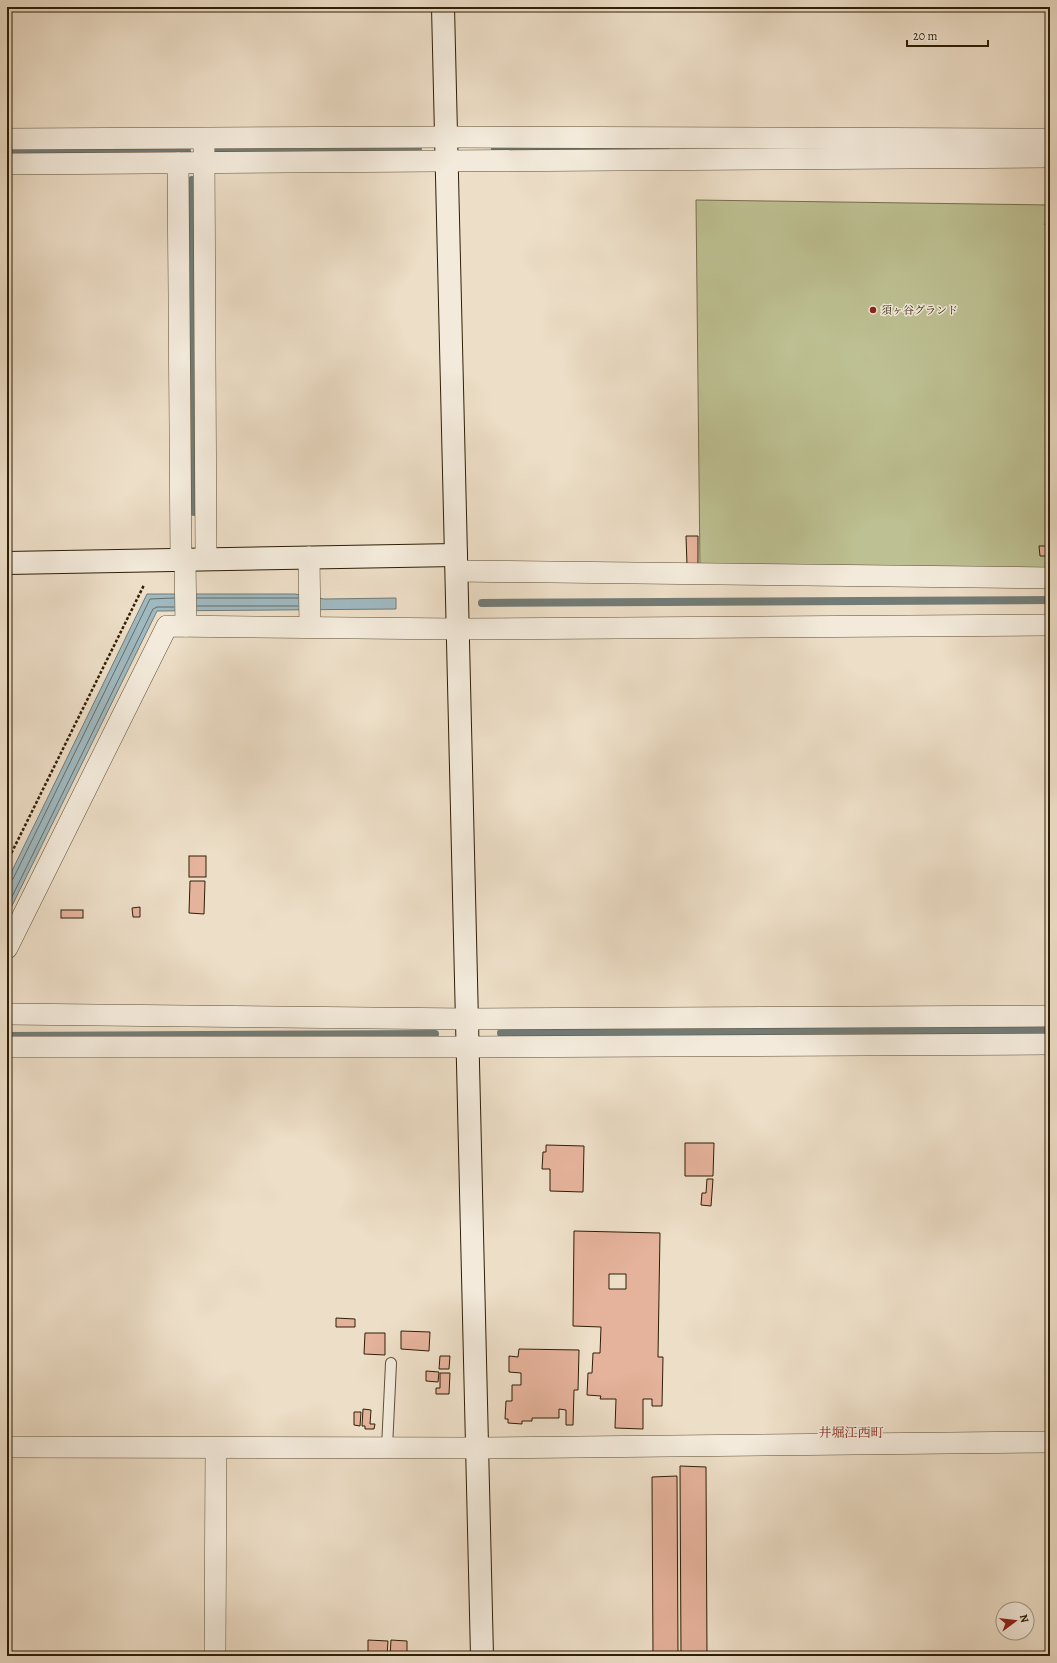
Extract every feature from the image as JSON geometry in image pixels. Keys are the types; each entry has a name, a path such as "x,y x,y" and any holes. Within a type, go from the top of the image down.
{"street":[{"path":"444,7 482,1656"},
{"path":"7,139 446,137 1050,139"},
{"path":"7,948 168,626 185,610 191,560 204,138"},
{"path":"7,164 1050,157"},
{"path":"178,163 191,560"},
{"path":"309,558 310,619"},
{"path":"7,563 309,558 1050,578"},
{"path":"185,610 458,629 1050,625"},
{"path":"7,1014 467,1019 1050,1016"},
{"path":"7,1047 468,1047 1050,1044"},
{"path":"7,1447 478,1448 1050,1442"},
{"path":"215,1656 216,1448"}],"lane":[{"path":"387,1448 391,1363"}],"path":[{"path":"7,862 156,560"}],"green space":[{"name":"須ヶ谷グランド","path":"696,200 1050,205 1050,568 700,568"}],"water":[{"path":"147,594 295,594 324,599 396,598 396,609 157,611 7,916 7,881"}],"building":[{"path":"1047,215 1050,215 1050,226 1045,225"},
{"path":"686,536 698,536 698,564 687,565"},
{"path":"1039,546 1050,546 1050,556 1040,556"},
{"path":"189,856 206,856 206,877 189,877"},
{"path":"190,881 205,881 204,914 189,913"},
{"path":"140,907 140,917 133,917 132,908"},
{"path":"61,910 83,910 83,918 61,918"},
{"path":"685,1143 714,1143 713,1176 685,1176"},
{"path":"546,1145 584,1146 583,1192 550,1191 550,1169 542,1169 543,1152 546,1152"},
{"path":"707,1179 713,1179 711,1206 701,1205 702,1193 706,1193"},
{"path":"574,1231 660,1233 658,1357 663,1357 662,1406 652,1406 652,1399 643,1399 643,1429 615,1428 616,1399 600,1399 601,1396 587,1395 588,1373 592,1373 593,1353 600,1353 601,1327 573,1326","holes":["609,1274 626,1274 626,1289 609,1289"]},
{"path":"336,1318 355,1319 355,1327 336,1327"},
{"path":"401,1331 430,1332 429,1351 401,1349"},
{"path":"365,1333 385,1333 385,1355 364,1354"},
{"path":"519,1349 579,1350 578,1390 574,1390 573,1425 566,1425 566,1410 559,1409 559,1418 532,1418 532,1421 522,1421 522,1424 508,1423 508,1419 505,1419 506,1401 512,1401 512,1385 521,1385 521,1373 509,1372 509,1356 518,1357"},
{"path":"440,1356 450,1356 449,1369 439,1369"},
{"path":"426,1371 439,1372 438,1382 426,1381"},
{"path":"440,1373 450,1373 449,1394 436,1394 436,1388 440,1388"},
{"path":"363,1409 371,1410 370,1424 375,1424 374,1429 365,1429 365,1426 362,1426"},
{"path":"354,1412 361,1412 360,1426 354,1425"},
{"path":"680,1466 706,1467 707,1656 681,1656"},
{"path":"677,1476 678,1656 653,1656 652,1477"},
{"path":"368,1640 388,1641 387,1656 377,1656 377,1652 368,1652"},
{"path":"391,1640 407,1641 407,1656 390,1656"}],"waterway":[{"path":"495,149 666,148"},
{"path":"218,151 418,150"},
{"path":"7,152 187,151"},
{"path":"192,180 194,512"},
{"path":"482,603 1050,600"},
{"path":"501,1033 1050,1030"},
{"path":"7,1036 435,1034"}],"place":[{"name":"須ヶ谷グランド","path":"873,310"}],"district":[{"name":"井堀江西町","path":"851,1432"}]}
